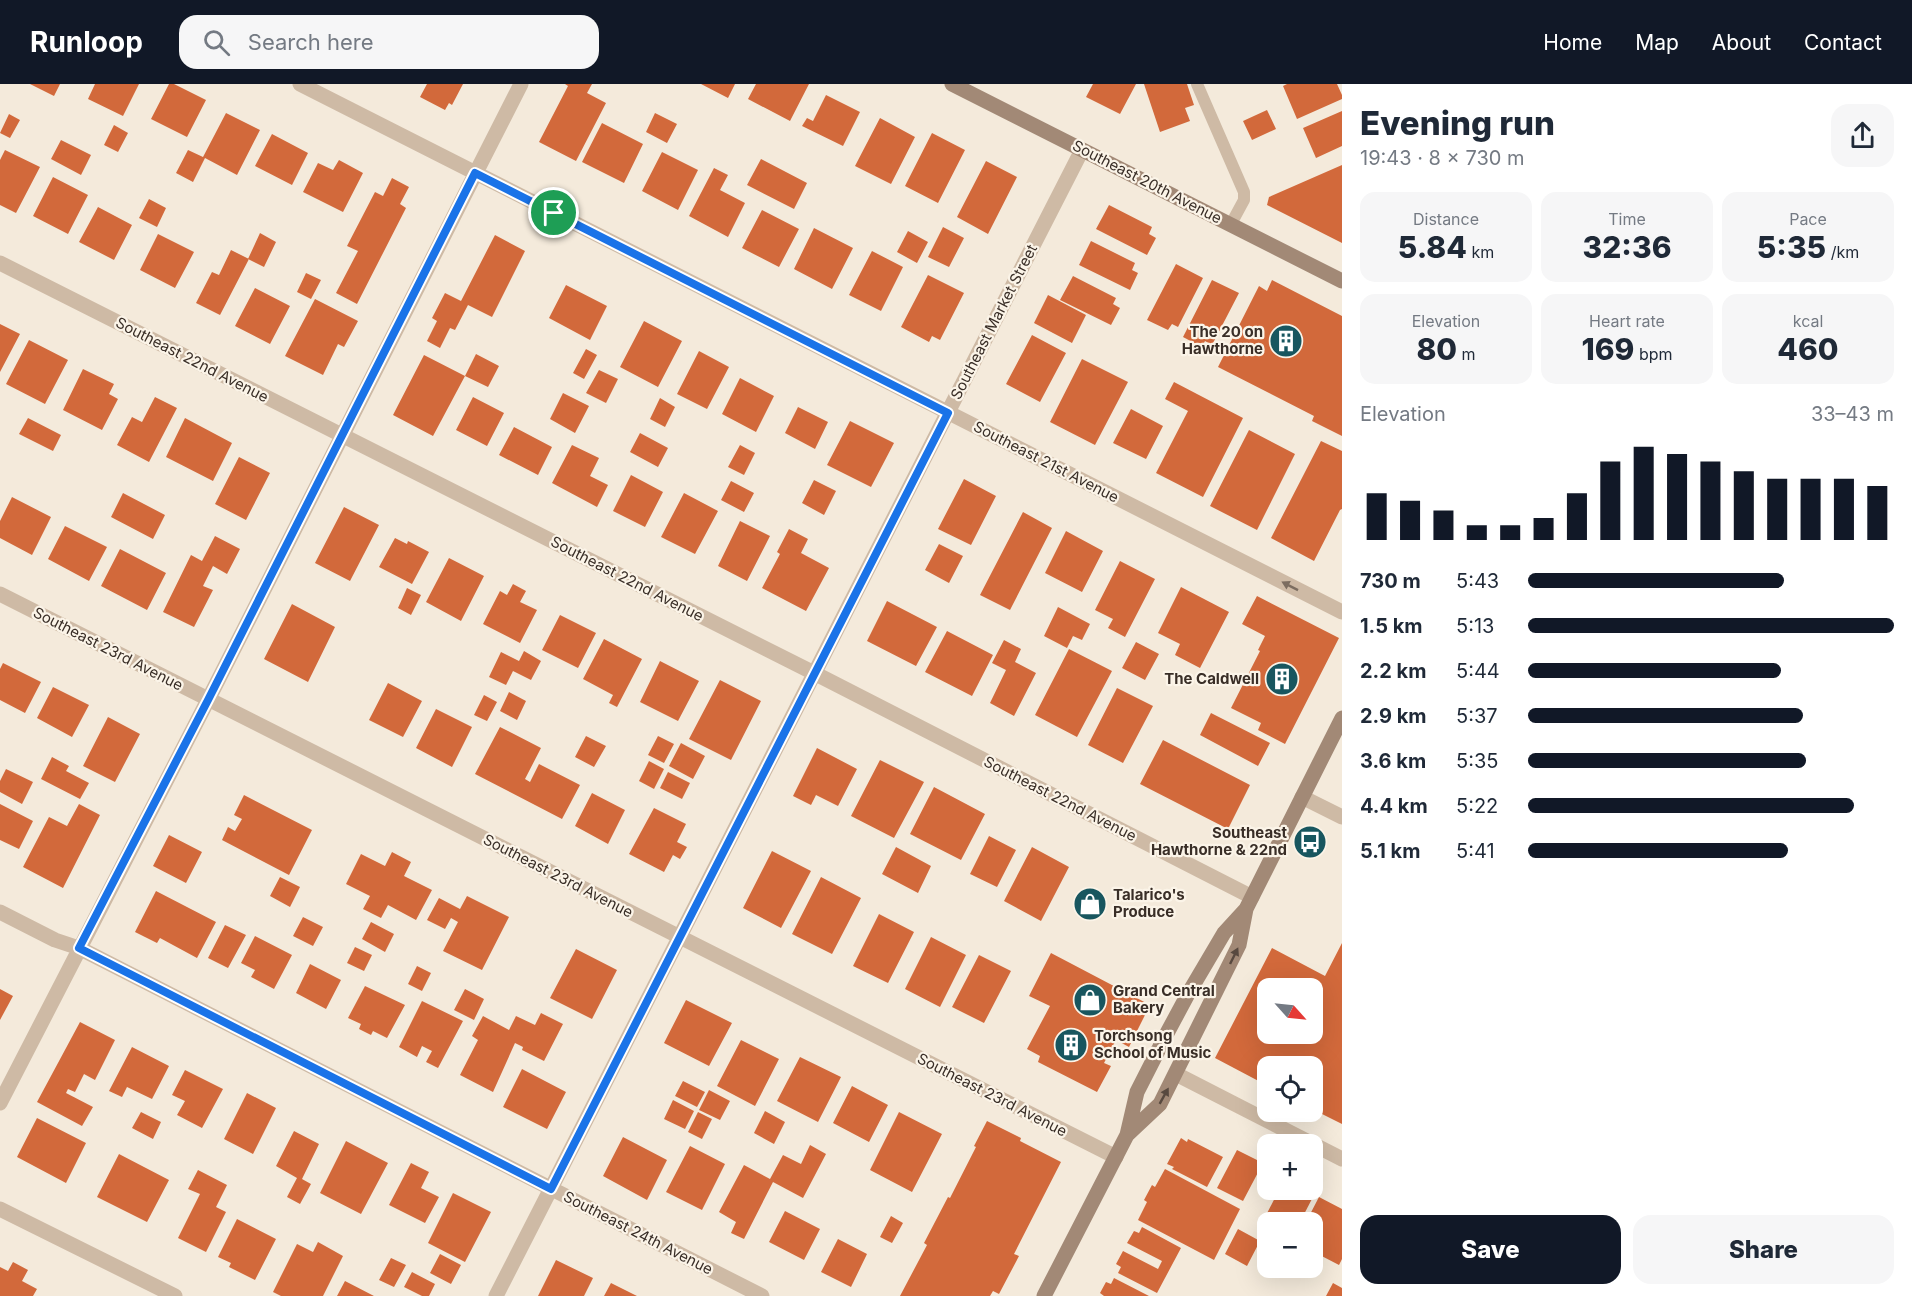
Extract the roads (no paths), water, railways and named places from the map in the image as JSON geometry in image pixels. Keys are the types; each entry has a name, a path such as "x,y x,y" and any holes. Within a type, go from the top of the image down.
{"main road":[{"name":"Southeast 20th Avenue","path":"956,85 1342,281"},
{"path":"1127,1136 1160,1104 1176,1074 1239,945 1249,903 1342,718"},
{"path":"1044,1296 1127,1136 1137,1092 1166,1035 1224,933 1249,903"}],"street":[{"name":"Southeast 21st Avenue","path":"300,84 1342,612"},
{"path":"0,1102 208,700 521,84"},
{"name":"Southeast Market Street","path":"496,1296 1082,150"},
{"name":"Southeast 22nd Avenue","path":"0,263 814,673 1249,903"},
{"name":"Southeast 23rd Avenue","path":"0,594 1116,1157"},
{"path":"1302,797 1342,817"},
{"name":"Southeast 24th Avenue","path":"0,912 55,940 79,948 762,1296"},
{"path":"1176,1074 1342,1159"},
{"path":"0,1209 175,1296"}],"lane":[{"path":"1197,84 1244,192 1244,200 1231,225"}],"place":[{"name":"The 20 on Hawthorne","path":"1286,341"},
{"name":"The Caldwell","path":"1282,679"},
{"name":"Southeast Hawthorne & 22nd","path":"1310,842"},
{"name":"Talarico's Produce","path":"1090,904"},
{"name":"Grand Central Bakery","path":"1090,1000"},
{"name":"Torchsong School of Music","path":"1071,1045"}]}
